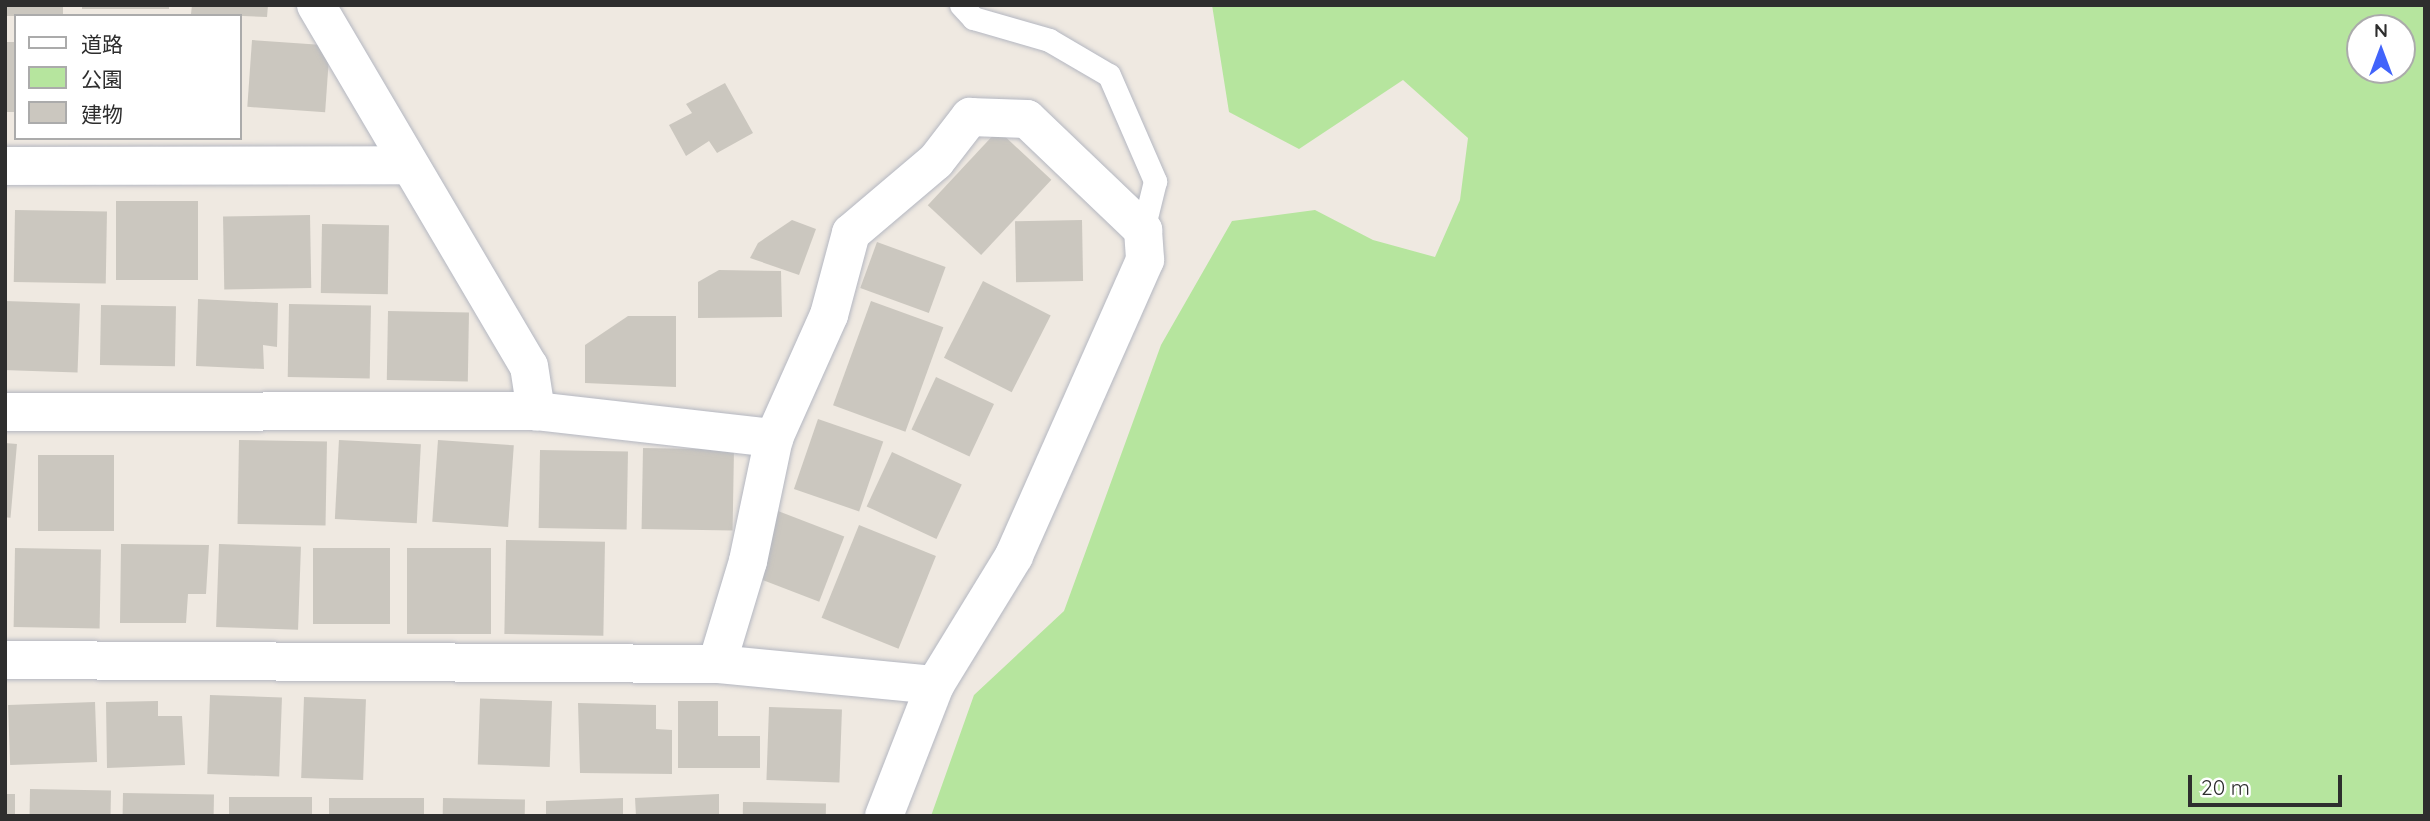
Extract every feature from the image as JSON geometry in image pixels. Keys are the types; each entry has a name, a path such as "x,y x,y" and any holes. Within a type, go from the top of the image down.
{"street":[{"path":"316,5 530,366 536,411"},
{"path":"717,664 748,561 774,438 829,315 851,233 936,161 970,117 1027,119 1143,230 1145,260 1014,556 935,685 884,816"},
{"path":"5,166 410,165"},
{"path":"5,412 536,411 774,438"},
{"path":"5,660 717,664 935,685"}],"lane":[{"path":"961,5 973,18 1049,40 1109,75 1155,181 1143,230"}],"green space":[{"path":"1212,5 2425,5 2425,816 931,816 974,695 1064,611 1161,345 1232,221 1315,210 1373,240 1435,257 1460,200 1468,138 1403,80 1299,149 1229,112"}],"building":[{"path":"5,5 63,5 63,14 5,16"},
{"path":"82,5 169,5 169,9 82,9"},
{"path":"192,5 268,5 267,17 191,14"},
{"path":"252,40 330,45 325,112 247,107"},
{"path":"5,42 14,42 14,112 5,112"},
{"path":"725,83 753,133 717,153 709,141 686,156 669,125 692,113 686,104"},
{"path":"998,130 1051,180 981,255 928,205"},
{"path":"116,201 198,201 198,280 116,280"},
{"path":"15,210 107,212 106,284 14,282"},
{"path":"310,215 311,288 224,290 223,217"},
{"path":"792,220 816,229 799,275 750,258 758,243"},
{"path":"1082,220 1083,281 1016,282 1015,221"},
{"path":"322,224 389,225 388,294 321,293"},
{"path":"877,242 946,267 929,313 860,288"},
{"path":"719,270 781,271 782,317 698,318 698,282"},
{"path":"983,281 1051,316 1012,392 944,358"},
{"path":"198,299 278,303 277,347 263,345 264,369 196,366"},
{"path":"5,301 80,304 78,373 5,370"},
{"path":"871,301 943,327 905,432 833,405"},
{"path":"289,304 371,305 370,378 288,377"},
{"path":"101,305 176,306 175,366 100,365"},
{"path":"388,311 469,312 468,381 387,380"},
{"path":"628,316 676,316 676,387 585,383 585,345"},
{"path":"936,377 994,404 969,457 911,430"},
{"path":"818,419 883,441 859,511 794,489"},
{"path":"239,440 327,442 326,526 238,524"},
{"path":"339,440 421,444 417,523 335,519"},
{"path":"438,440 514,445 508,527 432,522"},
{"path":"5,443 17,444 11,518 5,517"},
{"path":"643,448 734,450 733,531 642,529"},
{"path":"540,450 628,452 627,530 539,528"},
{"path":"892,452 962,485 936,539 867,506"},
{"path":"38,455 114,455 114,531 38,531"},
{"path":"778,511 844,536 819,602 753,576"},
{"path":"859,525 936,556 898,649 822,618"},
{"path":"506,540 605,542 603,636 504,634"},
{"path":"121,544 209,545 206,594 188,594 186,623 120,623"},
{"path":"219,544 301,547 298,630 216,627"},
{"path":"15,548 101,550 100,628 14,627"},
{"path":"313,548 390,548 390,624 313,624"},
{"path":"407,548 491,548 491,634 407,634"},
{"path":"210,695 282,698 279,776 207,774"},
{"path":"304,697 366,699 363,780 301,778"},
{"path":"480,698 552,701 550,767 478,764"},
{"path":"158,701 158,716 182,716 185,765 107,768 106,702"},
{"path":"678,701 718,701 718,736 760,736 760,768 678,768"},
{"path":"95,702 97,762 10,765 8,705"},
{"path":"578,703 656,705 656,729 672,730 672,774 580,773"},
{"path":"769,707 842,710 839,783 766,780"},
{"path":"30,789 111,790 111,816 30,816"},
{"path":"123,793 214,795 214,816 123,816"},
{"path":"5,794 15,794 15,816 5,816"},
{"path":"719,794 719,816 636,816 635,798"},
{"path":"229,797 312,797 312,816 229,816"},
{"path":"329,798 424,798 424,816 329,816"},
{"path":"443,798 525,799 525,816 443,816"},
{"path":"623,798 623,816 546,816 546,801"},
{"path":"743,802 826,803 826,816 743,816"}]}
